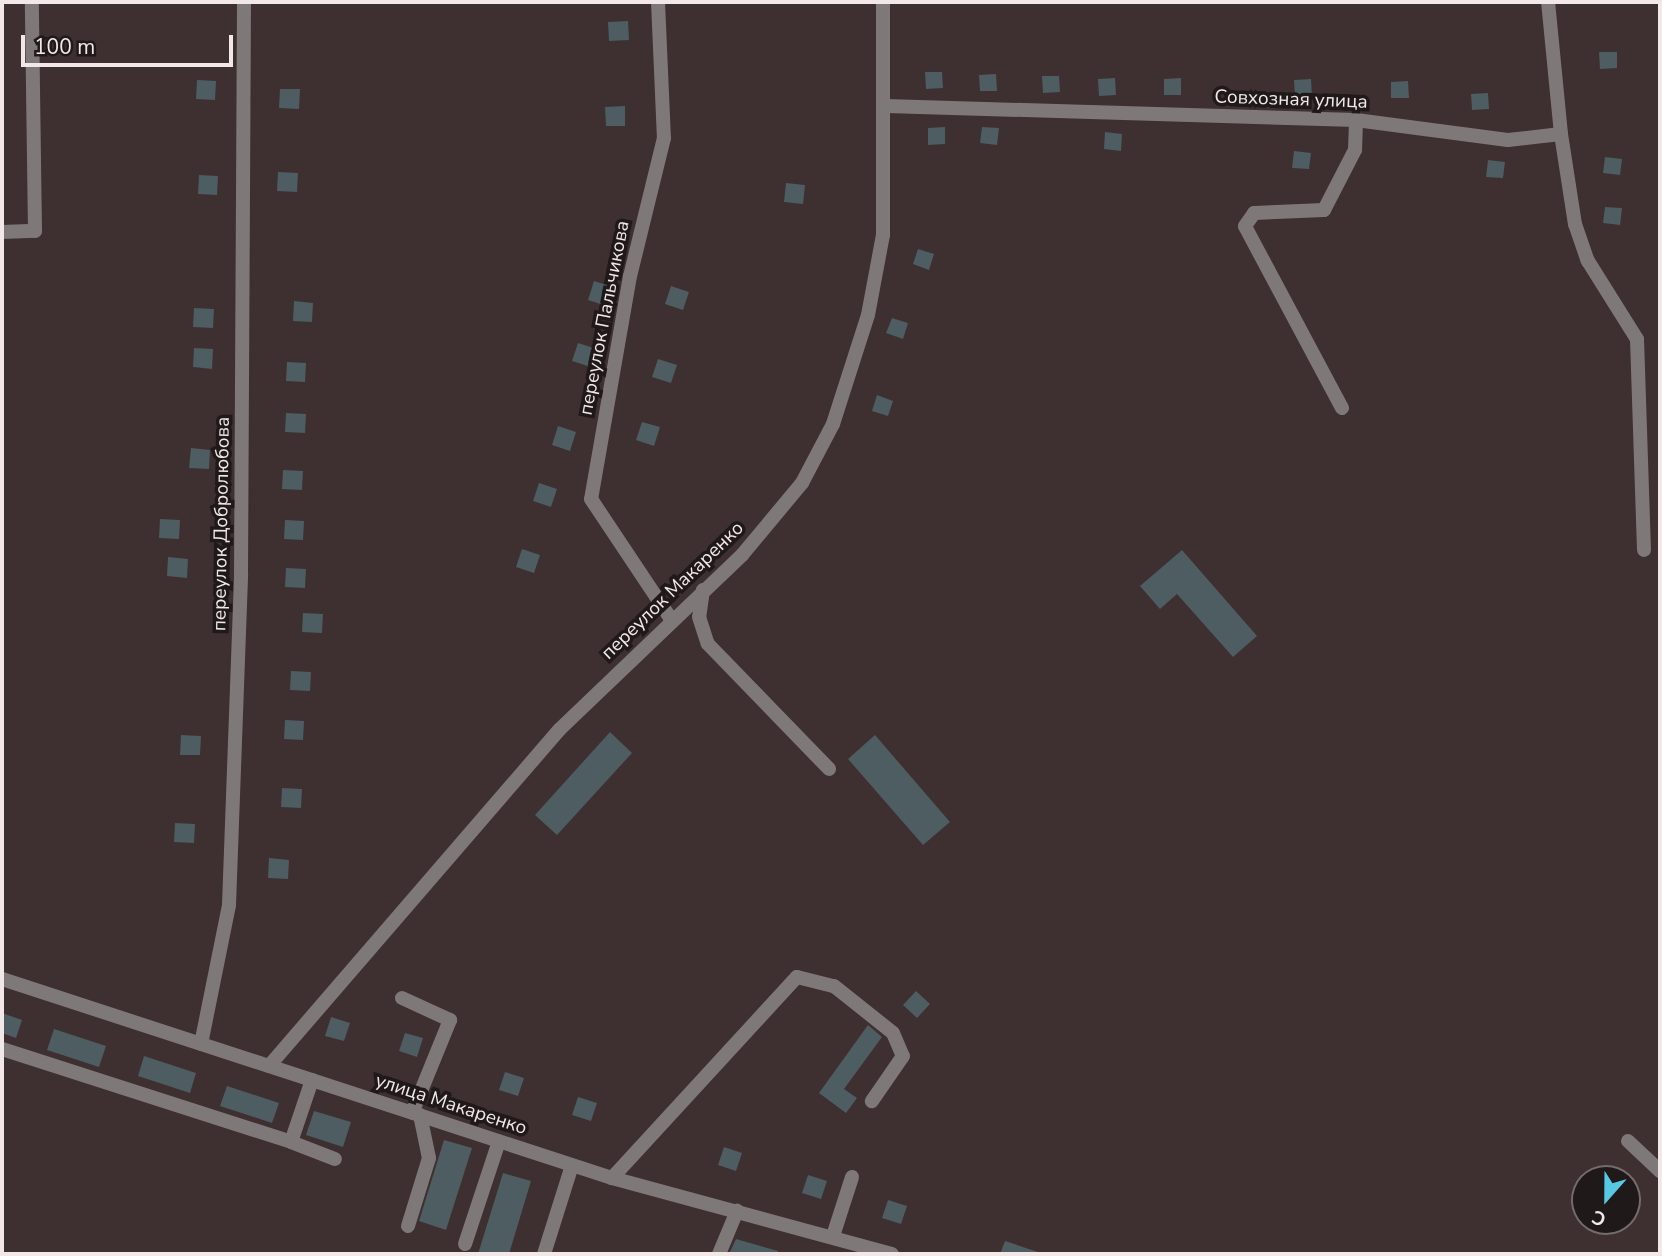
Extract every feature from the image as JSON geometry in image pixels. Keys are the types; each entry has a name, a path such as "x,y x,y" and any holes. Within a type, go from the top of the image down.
{"street":[{"path":"2,232 35,231 32,2"},
{"name":"переулок Добролюбова","path":"201,1044 229,905 241,574 244,2"},
{"name":"переулок Пальчикова","path":"658,2 664,138 630,276 591,499 671,619"},
{"name":"переулок Макаренко","path":"269,1066 560,729 703,590 802,483 833,425 867,315 883,235 886,106 883,2"},
{"path":"1548,2 1561,134 1575,224 1588,261 1636,340 1644,550"},
{"name":"Совхозная улица","path":"886,106 1356,120 1508,140 1561,134"},
{"path":"1342,408 1245,226 1254,213 1324,211 1355,150 1356,120"},
{"path":"703,590 699,617 708,644 829,769"},
{"path":"612,1178 797,977 834,986 893,1033 903,1056 872,1101"},
{"name":"улица Макаренко","path":"2,979 612,1178 833,1236 868,1251 892,1254"},
{"path":"401,998 450,1020 416,1114 429,1158 408,1226"},
{"path":"2,1049 291,1142 335,1159"},
{"path":"291,1142 312,1080"},
{"path":"466,1244 499,1141"},
{"path":"1628,1141 1660,1171"},
{"path":"544,1254 572,1165"},
{"path":"833,1236 852,1177"},
{"path":"719,1254 737,1211"}],"building":[{"path":"628,21 629,40 609,41 608,22"},
{"path":"1599,52 1617,52 1617,68 1600,69"},
{"path":"925,72 942,72 943,88 926,89"},
{"path":"996,74 997,91 980,91 979,75"},
{"path":"1042,76 1059,76 1060,92 1043,93"},
{"path":"1115,78 1116,95 1099,96 1098,79"},
{"path":"1181,78 1181,95 1164,95 1164,79"},
{"path":"1311,79 1312,96 1295,97 1294,80"},
{"path":"197,80 216,81 215,100 196,99"},
{"path":"1408,81 1409,98 1391,98 1391,82"},
{"path":"280,89 300,89 299,109 279,108"},
{"path":"1488,93 1489,109 1472,110 1471,94"},
{"path":"625,106 625,126 606,126 605,107"},
{"path":"945,127 945,144 928,145 928,128"},
{"path":"982,127 999,128 997,145 980,143"},
{"path":"1105,132 1122,134 1121,151 1104,149"},
{"path":"1294,151 1311,153 1309,169 1292,168"},
{"path":"1605,157 1622,159 1620,175 1603,173"},
{"path":"1488,160 1505,162 1503,178 1486,177"},
{"path":"278,172 298,173 297,192 277,191"},
{"path":"199,175 218,176 217,195 198,194"},
{"path":"786,183 805,185 803,204 784,202"},
{"path":"1605,207 1622,208 1620,225 1603,223"},
{"path":"918,249 934,254 929,270 913,264"},
{"path":"594,281 613,287 607,306 588,300"},
{"path":"671,286 689,292 683,310 665,304"},
{"path":"294,301 313,303 312,322 293,321"},
{"path":"194,308 214,309 213,328 193,327"},
{"path":"892,318 908,323 903,339 886,333"},
{"path":"578,343 597,349 591,367 572,361"},
{"path":"194,348 213,349 212,369 193,367"},
{"path":"658,359 677,365 671,383 652,377"},
{"path":"287,362 306,363 305,382 286,381"},
{"path":"877,395 893,401 888,416 872,411"},
{"path":"286,413 306,414 305,433 285,432"},
{"path":"642,422 660,427 654,446 636,440"},
{"path":"558,426 576,432 570,451 552,445"},
{"path":"191,448 210,450 209,469 189,468"},
{"path":"283,470 303,471 302,490 282,489"},
{"path":"539,483 557,489 551,507 533,501"},
{"path":"160,519 180,520 179,539 159,538"},
{"path":"285,520 304,521 303,540 284,539"},
{"path":"522,549 540,555 534,573 516,567"},
{"path":"1182,550 1257,636 1233,657 1177,594 1160,609 1140,586"},
{"path":"168,557 188,559 187,578 167,576"},
{"path":"286,568 306,569 305,588 285,587"},
{"path":"303,613 323,614 322,633 302,632"},
{"path":"291,671 311,672 310,691 290,690"},
{"path":"285,720 304,721 303,740 284,739"},
{"path":"610,732 632,753 557,835 535,815"},
{"path":"181,735 201,736 200,755 180,755"},
{"path":"875,735 950,822 923,845 848,759"},
{"path":"282,788 302,789 301,808 281,807"},
{"path":"175,823 195,824 194,843 174,842"},
{"path":"269,858 289,860 288,879 268,878"},
{"path":"916,991 930,1004 917,1018 903,1005"},
{"path":"2,1013 22,1020 16,1038 2,1033"},
{"path":"331,1017 350,1023 344,1041 325,1036"},
{"path":"868,1025 882,1037 844,1089 857,1098 846,1113 819,1093"},
{"path":"54,1029 106,1046 99,1067 47,1050"},
{"path":"405,1033 423,1038 417,1057 399,1051"},
{"path":"144,1056 196,1073 190,1093 138,1076"},
{"path":"505,1072 524,1078 518,1096 499,1090"},
{"path":"227,1086 279,1103 272,1123 220,1106"},
{"path":"578,1097 597,1103 591,1121 572,1115"},
{"path":"314,1111 351,1122 343,1147 306,1135"},
{"path":"444,1140 472,1148 446,1230 419,1221"},
{"path":"724,1147 742,1153 736,1171 718,1165"},
{"path":"503,1173 531,1181 509,1254 478,1254"},
{"path":"808,1175 827,1181 821,1199 802,1193"},
{"path":"888,1200 907,1206 901,1224 882,1218"},
{"path":"736,1239 778,1251 778,1254 729,1254"},
{"path":"1005,1241 1038,1252 1000,1254"}]}
